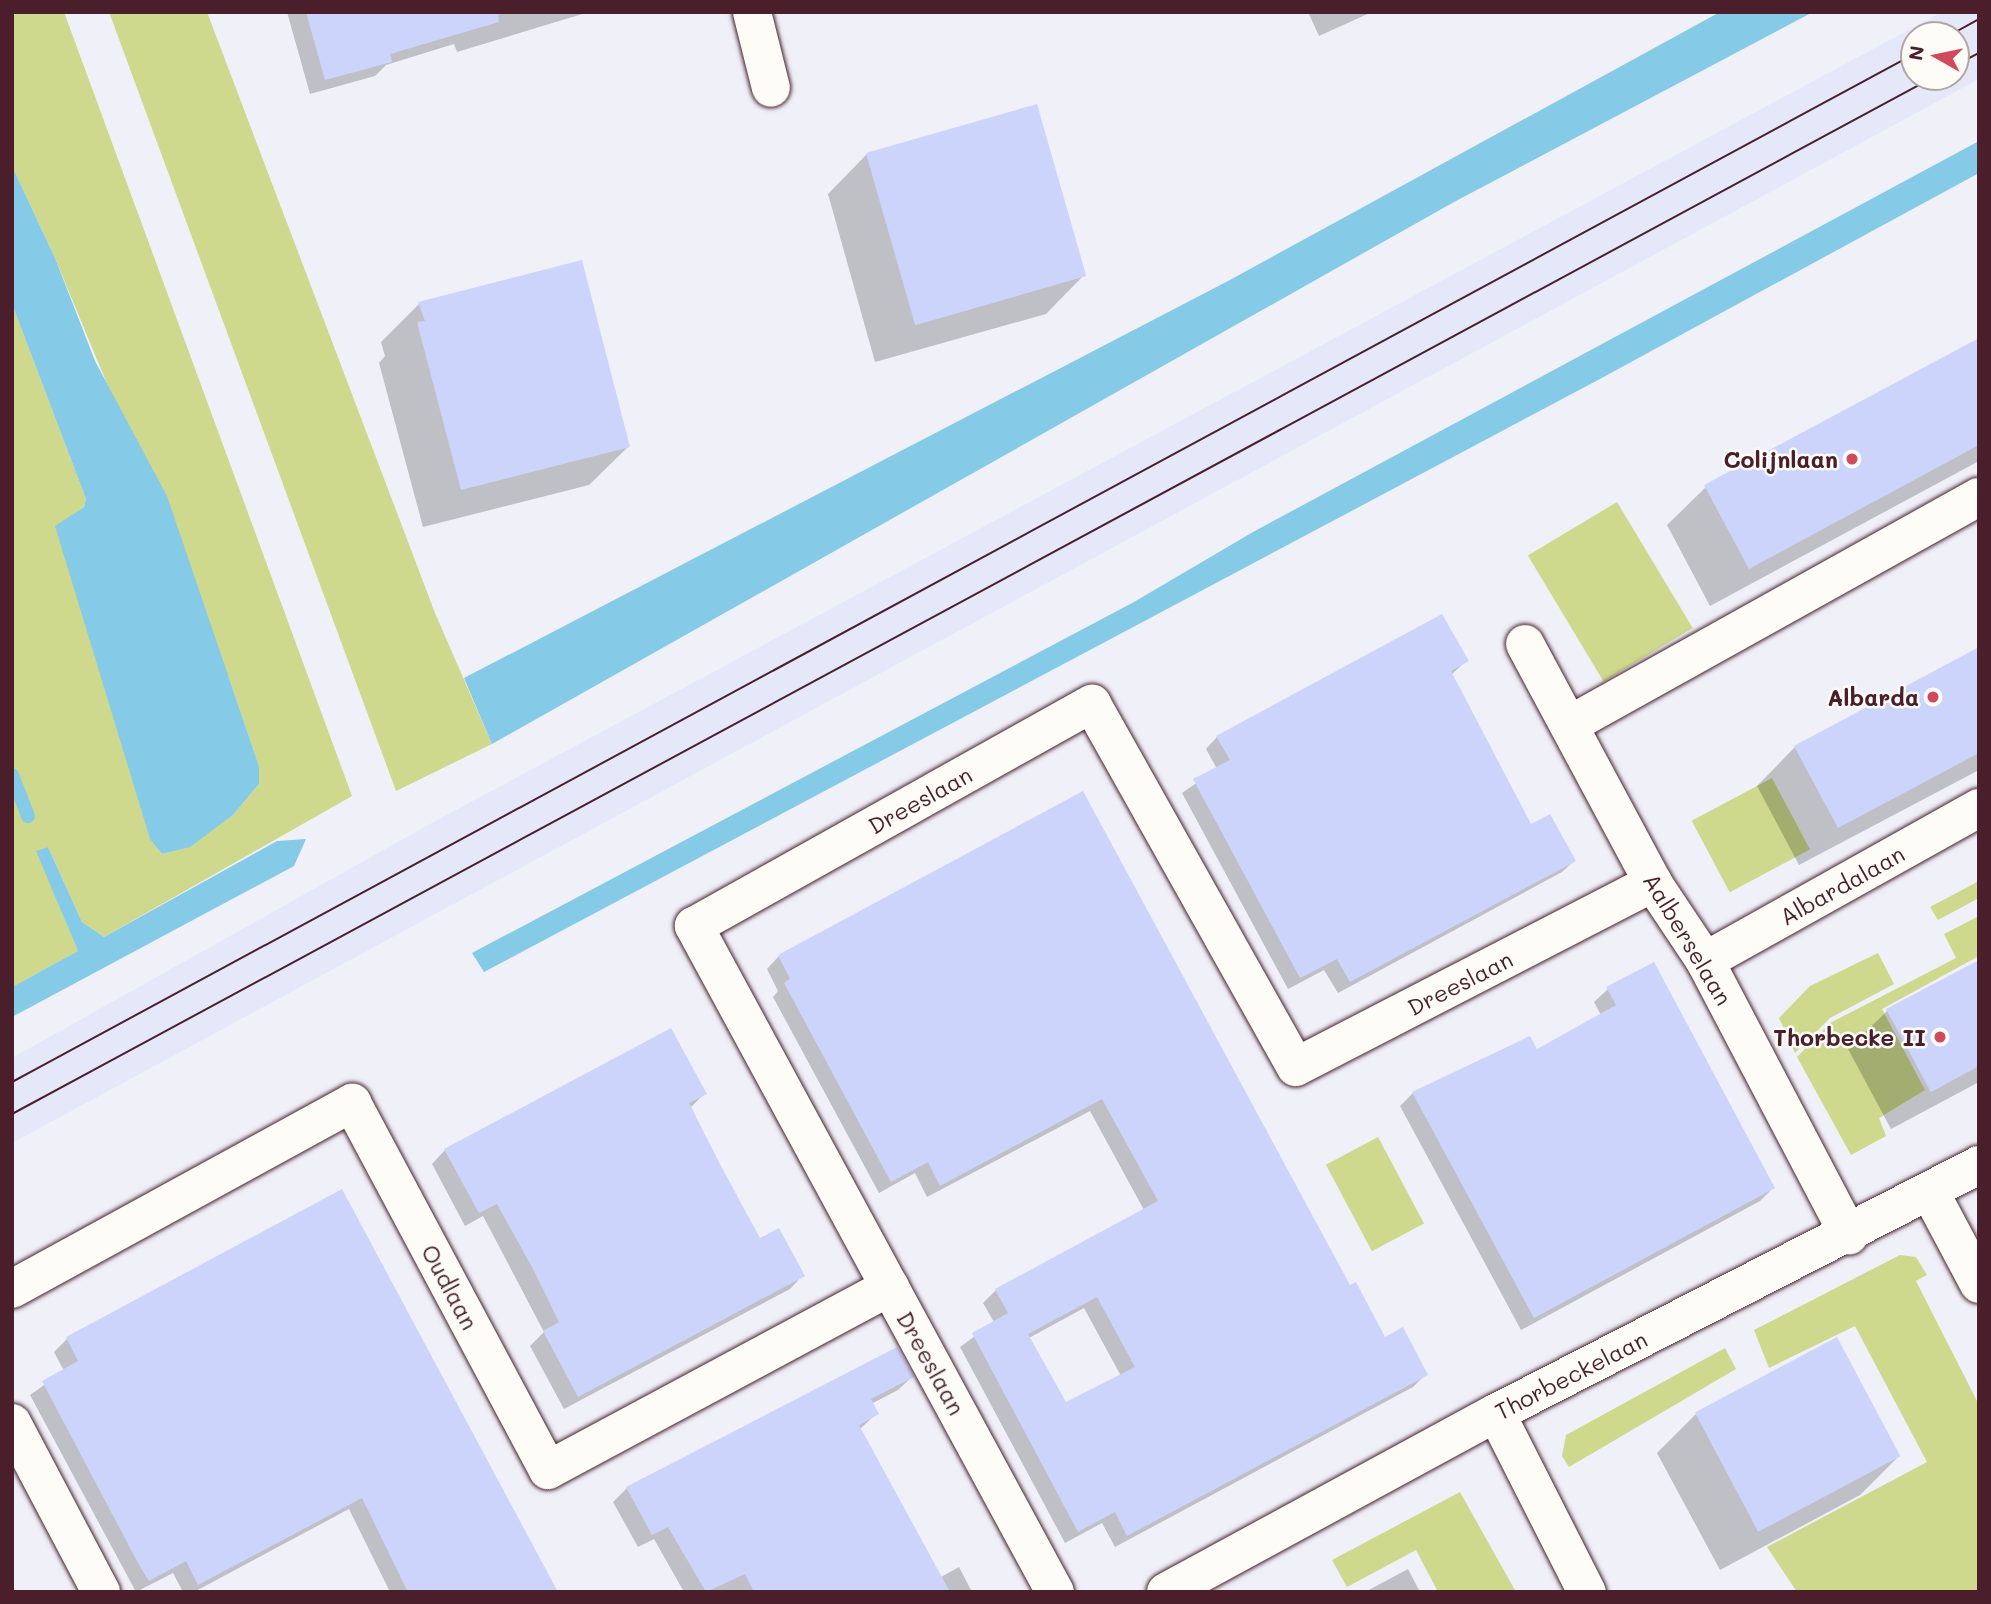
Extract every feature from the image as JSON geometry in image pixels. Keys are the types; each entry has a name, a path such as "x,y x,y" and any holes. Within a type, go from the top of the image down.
{"street":[{"path":"752,12 771,88"},
{"path":"1569,725 1979,497"},
{"name":"Aalberselaan","path":"1525,644 1653,883 1705,961 1849,1235"},
{"name":"Dreeslaan","path":"1055,1592 694,926 1092,704 1296,1067 1653,883"},
{"name":"Albardalaan","path":"1705,961 1979,808"},
{"name":"Oudlaan","path":"12,1289 352,1103 548,1470 890,1287"},
{"name":"Thorbeckelaan","path":"1166,1592 1496,1413 1849,1235 1979,1166"},
{"path":"1930,1192 1979,1284"},
{"path":"1496,1413 1587,1592"},
{"path":"12,1423 101,1592"}],"shaded area":[{"path":"1942,12 1979,12 1979,79 1970,84 1970,21 1925,21"},
{"path":"1900,35 1900,91 1957,91 12,1143 12,1058 430,824"}],"green space":[{"path":"12,12 64,12 352,796 104,937 82,922 48,847 37,851 78,951 12,987 12,304 86,499 84,507 56,526 150,838 162,854 189,847 233,815 259,784 259,766 230,681 55,258 12,166"},
{"path":"109,12 207,12 435,613 492,744 396,791"},
{"path":"1617,502 1693,628 1604,682 1528,556"},
{"path":"1772,778 1810,850 1730,892 1692,821"},
{"path":"1979,881 1979,898 1938,920 1930,907"},
{"path":"1979,916 1979,956 1882,1009 1925,1090 1879,1118 1886,1136 1851,1155 1797,1057 1830,1023 1956,958 1944,934"},
{"path":"1878,953 1894,984 1830,1018 1795,1053 1779,1018 1810,986"},
{"path":"1378,1137 1424,1224 1372,1251 1326,1165"},
{"path":"1900,1255 1916,1257 1927,1275 1916,1281 1979,1405 1979,1592 1797,1592 1767,1547 1927,1462 1855,1326 1769,1368 1754,1330"},
{"path":"1725,1348 1736,1369 1569,1467 1562,1456 1566,1435"},
{"path":"1460,1492 1516,1592 1438,1592 1416,1550 1347,1587 1332,1560"}],"water":[{"path":"1720,12 1813,12 1454,202 492,744 464,678 1228,281"},
{"path":"1979,141 1979,173 1598,380 484,972 472,953 1134,602 1253,532"},
{"path":"12,166 55,258 95,361 167,496 259,766 259,784 233,815 190,847 162,854 150,839 55,526 84,507 86,499 12,304"},
{"path":"306,839 294,866 12,1017 12,987 78,951 36,851 48,847 82,922 104,937 277,841"}],"building":[{"path":"306,12 498,12 499,22 390,54 392,62 325,80"},
{"path":"1037,104 1086,276 915,325 866,153"},
{"path":"582,260 630,447 461,490 417,322 425,321 418,302"},
{"name":"Colijnlaan","path":"1979,338 1979,445 1749,569 1704,485"},
{"path":"1442,614 1469,661 1451,671 1531,824 1550,814 1576,861 1350,982 1337,959 1300,978 1193,779 1230,760 1216,736"},
{"name":"Albarda","path":"1979,647 1979,753 1838,828 1794,746"},
{"path":"1083,791 1350,1285 1356,1282 1385,1337 1403,1327 1428,1375 1127,1536 1115,1512 1078,1532 972,1333 1008,1313 995,1289 1158,1201 1102,1099 940,1186 928,1162 891,1182 784,983 790,979 778,955","holes":["1097,1297 1135,1367 1066,1402 1028,1334"]},
{"name":"Thorbecke II","path":"1979,960 1979,1066 1931,1092 1886,1009"},
{"path":"1654,962 1775,1188 1534,1318 1412,1092 1530,1036 1537,1049 1616,1005 1606,987"},
{"path":"671,1028 707,1094 689,1103 722,1168 760,1238 779,1228 805,1276 578,1397 543,1331 559,1322 533,1269 497,1204 479,1213 444,1149"},
{"path":"342,1189 558,1592 408,1592 362,1498 198,1585 186,1561 149,1581 138,1563 42,1381 78,1361 66,1337"},
{"path":"1837,1337 1900,1456 1758,1532 1695,1413"},
{"path":"897,1347 914,1377 871,1399 879,1414 859,1425 950,1592 754,1592 745,1574 706,1592 668,1527 652,1535 626,1487"}],"waterway":[{"path":"12,775 28,816"}],"tram line":[{"path":"1970,24 1979,19"},
{"path":"1970,58 1979,53"},
{"path":"12,1082 1900,62"},
{"path":"12,1114 1908,91"}],"place":[{"name":"Colijnlaan","path":"1852,459"},
{"name":"Albarda","path":"1933,697"},
{"name":"Thorbecke II","path":"1940,1037"}]}
